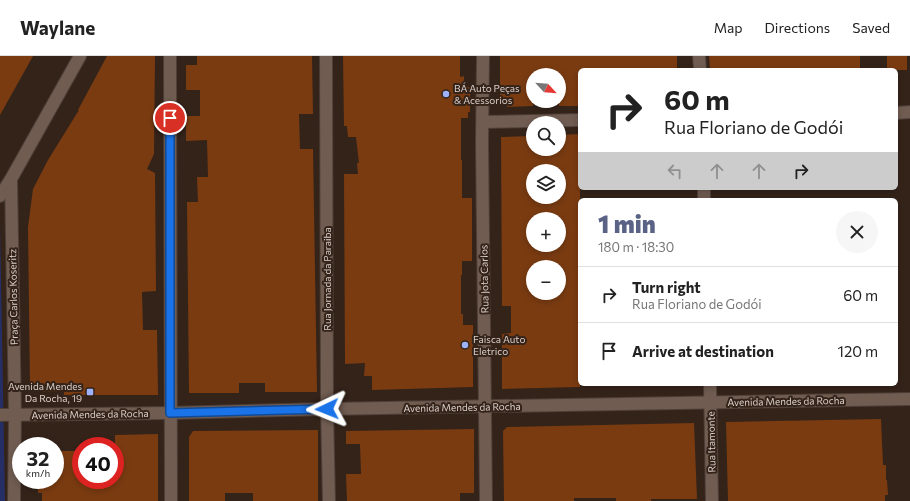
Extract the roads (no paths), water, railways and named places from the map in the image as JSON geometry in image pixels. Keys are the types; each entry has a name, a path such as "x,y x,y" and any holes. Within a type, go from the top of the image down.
{"street":[{"path":"0,196 80,56"},
{"path":"170,56 171,501"},
{"name":"Rua Jornada da Paraiba","path":"326,56 327,409 329,501"},
{"name":"Rua Jota Carlos","path":"483,56 486,501"},
{"path":"699,56 700,68"},
{"path":"898,112 910,112"},
{"path":"483,122 578,120"},
{"name":"Praça Carlos Koseritz","path":"11,179 15,415 14,501"},
{"name":"Rua Itamonte","path":"710,386 712,501"},
{"name":"Avenida Mendes da Rocha","path":"15,415 910,399"},
{"path":"0,415 15,415"}],"place":[{"name":"BÁ Auto Peças & Acessorios","path":"446,94"},
{"name":"Faisca Auto Eletrico","path":"465,345"},
{"name":"Avenida Mendes Da Rocha, 19","path":"90,392"}]}
